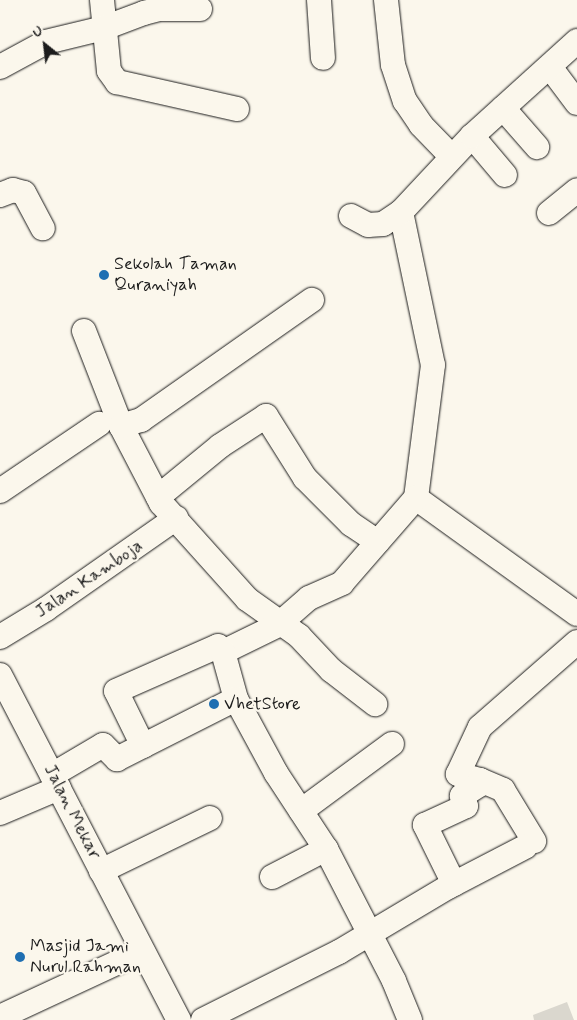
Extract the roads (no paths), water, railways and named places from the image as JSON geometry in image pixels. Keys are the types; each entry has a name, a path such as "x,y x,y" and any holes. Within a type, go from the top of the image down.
{"street":[{"path":"102,0 109,71 117,82 237,109"},
{"path":"319,0 323,58"},
{"path":"386,0 393,65 405,101 421,125 451,156"},
{"path":"0,67 46,42 104,28 160,9 200,9"},
{"path":"351,216 368,225 383,224 402,212 451,156 577,41"},
{"path":"550,67 577,103"},
{"path":"503,108 537,147"},
{"path":"472,136 505,175"},
{"path":"0,195 13,190 24,193 43,228"},
{"path":"549,213 577,190"},
{"path":"223,652 278,624 301,602 342,583 416,498 433,365 402,212"},
{"path":"0,491 110,425 141,420 312,300"},
{"path":"84,331 110,425 158,497 247,599 278,624 299,636 331,670 375,704"},
{"path":"158,497 220,446 266,416 305,478 351,524 378,542"},
{"path":"416,498 577,614"},
{"name":"Jalan Kamboja","path":"0,637 46,609 176,518"},
{"path":"203,1020 371,934 454,884 530,844 503,790 480,780 458,774 480,727 577,642"},
{"path":"143,746 116,691 214,646 218,646 223,652 236,699 301,812 326,849 371,934 410,1020"},
{"name":"Jalan Mekar","path":"0,675 179,1020"},
{"path":"0,813 56,782 103,745 117,759 236,699"},
{"path":"301,812 392,744"},
{"path":"454,884 425,825 466,806 462,796 478,785 480,780"},
{"path":"101,871 210,818"},
{"path":"272,878 326,849"},
{"path":"0,1017 142,951"}],"place":[{"name":"Sekolah Taman Quraniyah","path":"104,275"},
{"name":"VhetStore","path":"214,704"},
{"name":"Masjid Jami Nurul Rahman","path":"20,957"}]}
